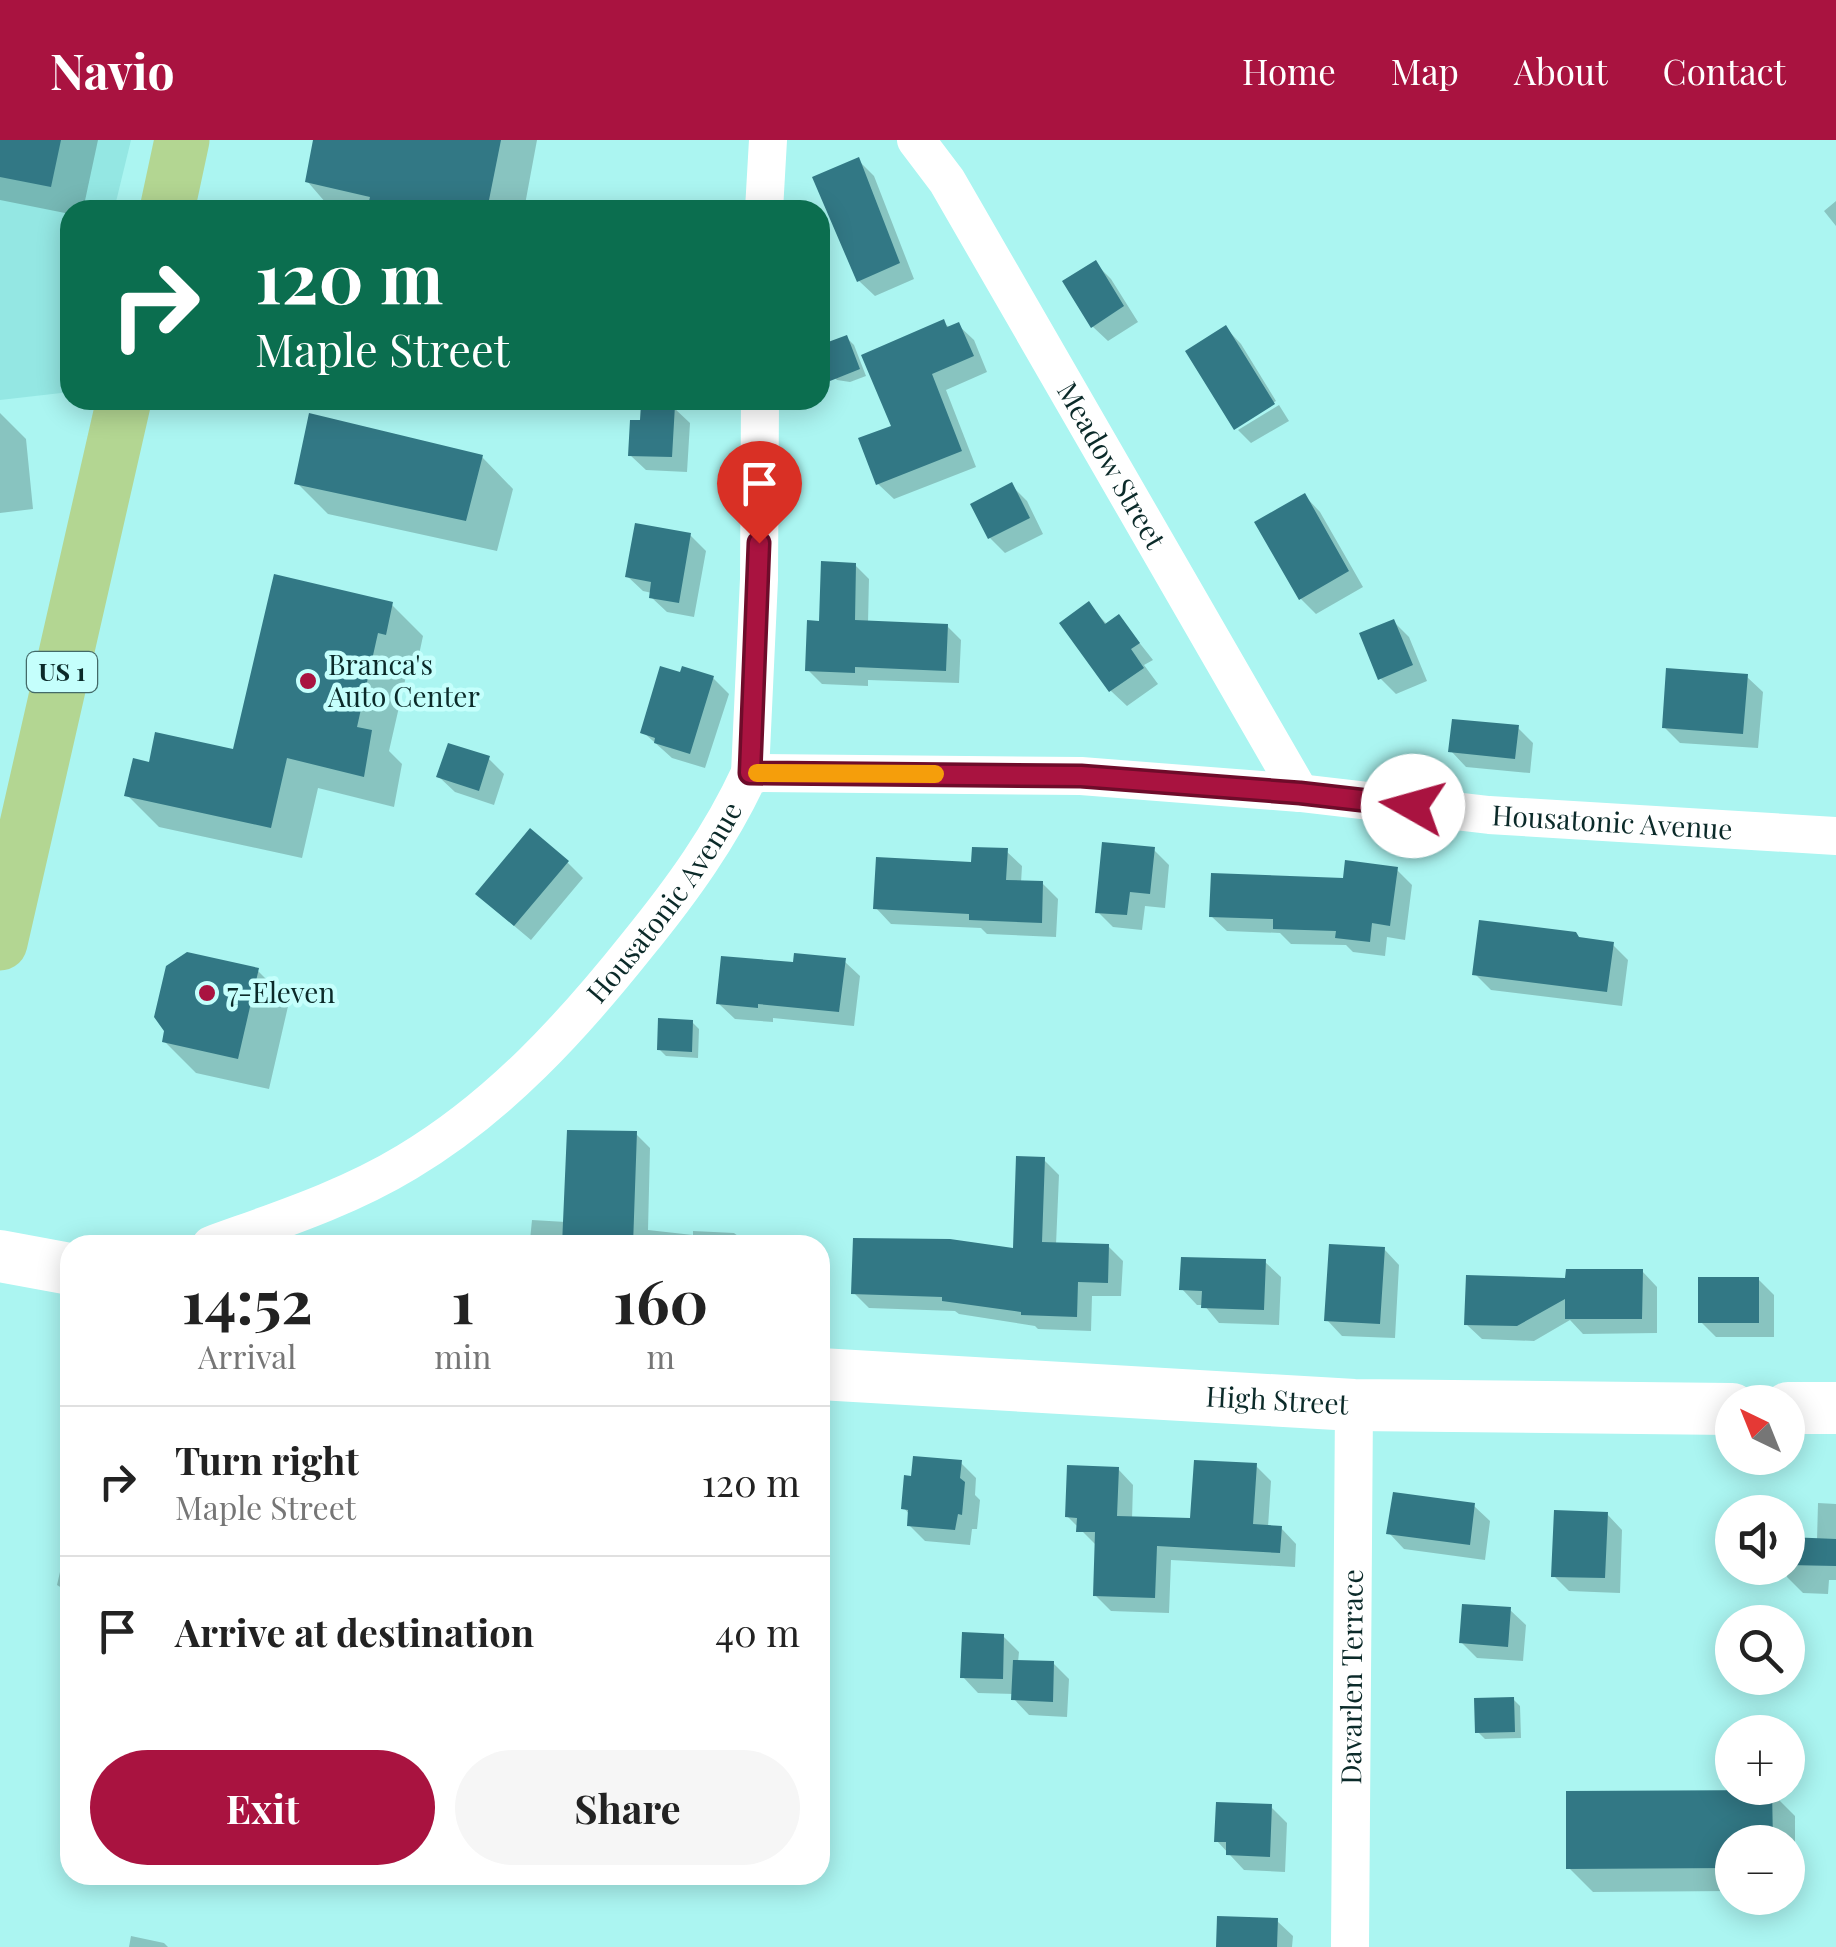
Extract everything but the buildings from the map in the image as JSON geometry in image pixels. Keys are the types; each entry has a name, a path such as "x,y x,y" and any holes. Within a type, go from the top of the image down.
{"main road":[{"path":"168,200 182,140"},
{"name":"US 1","path":"0,943 122,410"},
{"path":"0,1256 60,1267"},
{"name":"High Street","path":"830,1375 1354,1405 1715,1409"},
{"path":"1805,1408 1836,1408"}],"street":[{"path":"765,200 768,140"},
{"name":"Meadow Street","path":"916,140 947,181 1300,793"},
{"path":"750,773 759,578 760,410"},
{"name":"Housatonic Avenue","path":"238,1235 316,1206 406,1163 456,1130 512,1082 581,1016 705,858 750,773 1081,776 1300,793 1488,814 1836,836"},
{"name":"Davarlen Terrace","path":"1350,1947 1354,1405"}],"shaded area":[{"path":"0,140 131,140 116,200 60,200 60,393 0,400"}],"slow traffic":[{"path":"757,773 935,774"}],"place":[{"name":"Branca's Auto Center","path":"308,681"},
{"name":"7-Eleven","path":"207,993"}],"route":[{"path":"759,543 750,773 1081,776 1413,806"}]}
